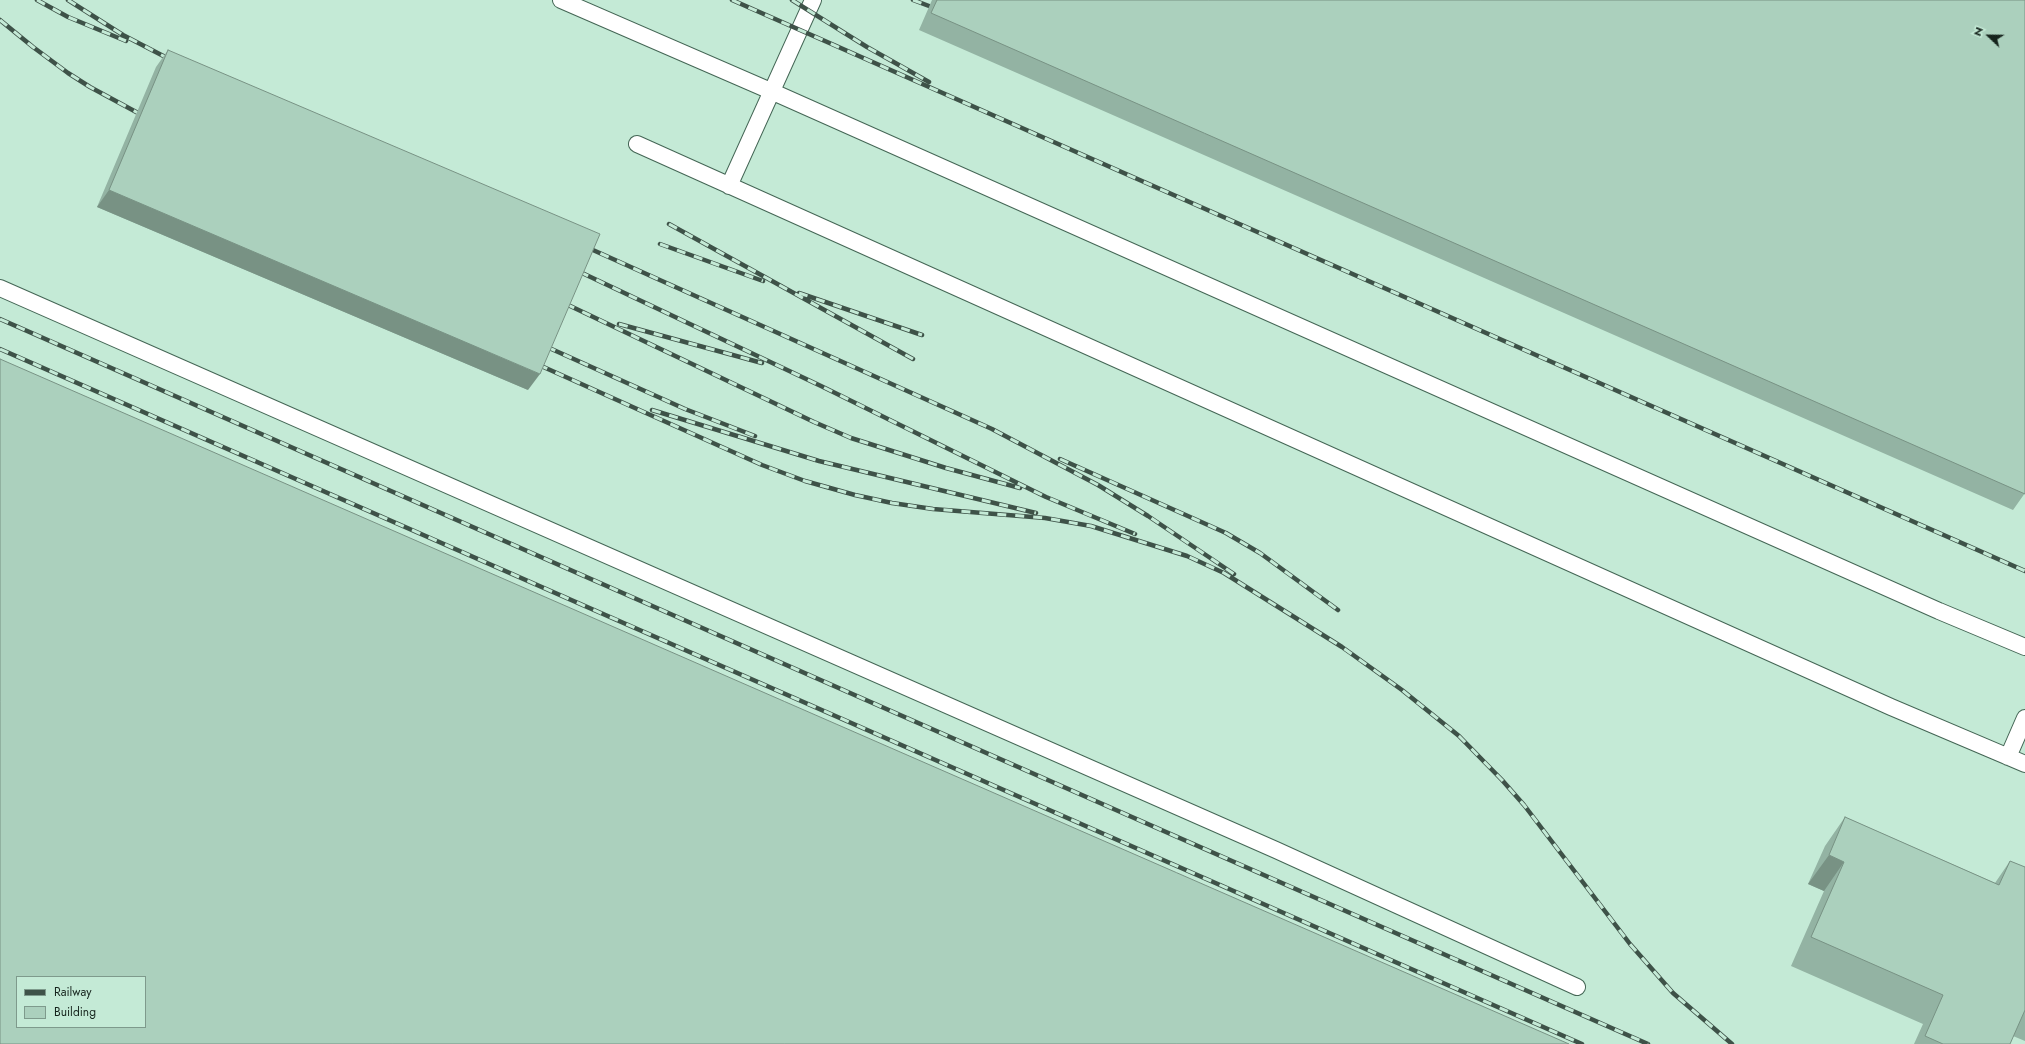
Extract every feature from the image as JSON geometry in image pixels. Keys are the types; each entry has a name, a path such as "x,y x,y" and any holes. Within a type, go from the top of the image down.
{"lane":[{"path":"561,0 773,92 1917,601 2025,647"},
{"path":"729,186 773,92 799,29 813,0"},
{"path":"637,144 1891,707 2025,764"},
{"path":"0,288 1276,850 1577,987"},
{"path":"2008,757 2025,718"}],"building":[{"path":"937,0 2025,0 2025,494 931,13"},
{"path":"168,50 600,234 540,374 109,190"},
{"path":"0,359 1569,1044 0,1044"},
{"path":"1845,817 1999,885 2010,861 2025,867 2025,1010 2010,1044 1943,1044 1925,1036 1943,995 1811,937 1844,862 1829,855"}],"railway":[{"path":"37,0 68,17 126,41"},
{"path":"68,0 123,35 173,61"},
{"path":"732,0 2025,571"},
{"path":"792,0 867,47 929,82"},
{"path":"913,0 929,6"},
{"path":"0,20 68,73 90,87 138,113"},
{"path":"669,224 913,359"},
{"path":"660,244 763,281"},
{"path":"584,246 992,429 1098,485 1148,516 1234,574"},
{"path":"580,272 821,386 1046,497 1135,534"},
{"path":"799,293 922,335"},
{"path":"566,304 814,422 851,438 946,468 1020,488"},
{"path":"0,319 1648,1044"},
{"path":"619,324 762,363"},
{"path":"547,347 685,409 755,436"},
{"path":"0,349 1582,1044"},
{"path":"539,365 762,465 805,481 855,495 892,503 933,509 1045,518 1091,526 1187,556 1224,573 1342,647 1402,690 1459,736 1524,805 1630,944 1673,993 1732,1044"},
{"path":"652,410 819,461 1036,513"},
{"path":"1060,459 1226,533 1260,553 1338,610"}]}
